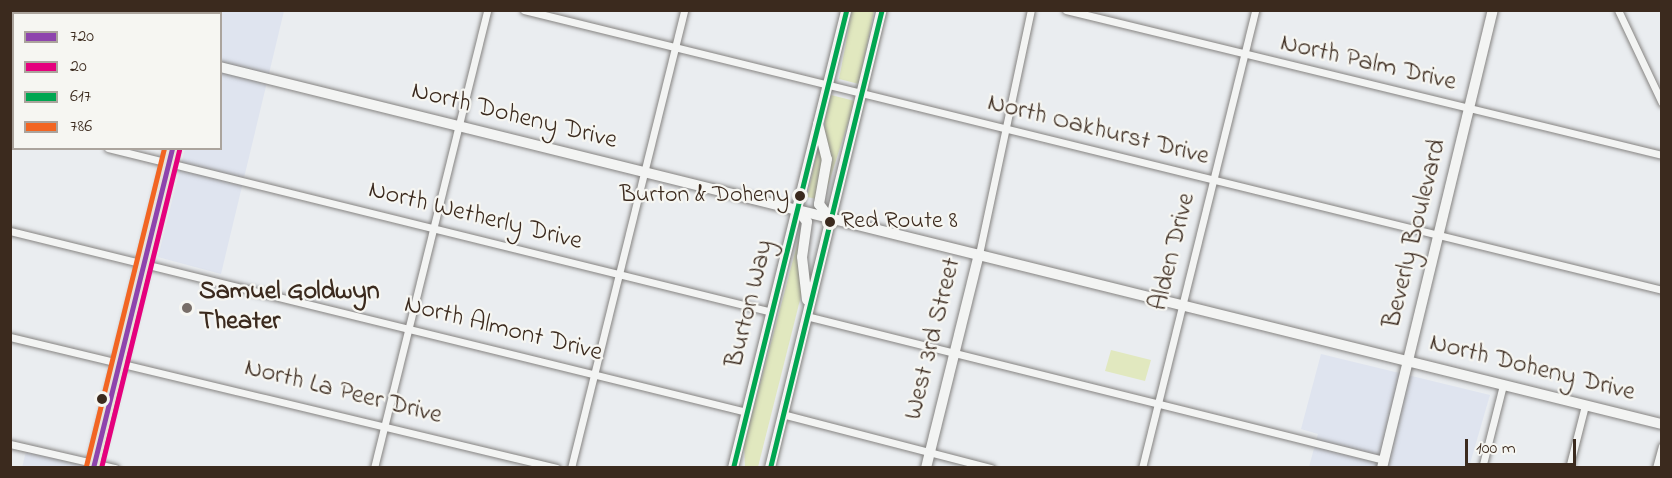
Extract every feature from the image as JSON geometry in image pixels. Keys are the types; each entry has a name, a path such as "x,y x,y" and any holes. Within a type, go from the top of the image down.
{"main road":[{"name":"Burton Way","path":"734,468 846,10"},
{"path":"770,468 882,10"},
{"name":"Beverly Boulevard","path":"1383,464 1493,10"},
{"name":"North Doheny Drive","path":"222,67 1662,424"},
{"path":"818,124 827,159 819,204 831,218"},
{"path":"94,465 171,150"},
{"path":"797,209 807,222 802,257 807,313"},
{"name":"West 3rd Street","path":"926,468 979,254"},
{"path":"740,442 743,468"}],"street":[{"path":"374,468 487,10"},
{"name":"North Oakhurst Drive","path":"524,10 1662,290"},
{"path":"571,468 684,10"},
{"name":"West 3rd Street","path":"979,254 1031,10"},
{"name":"North Palm Drive","path":"1066,10 1662,156"},
{"name":"Alden Drive","path":"1142,468 1255,10"},
{"path":"1618,10 1662,103"},
{"name":"North Wetherly Drive","path":"116,150 772,312"},
{"name":"North Almont Drive","path":"10,231 747,412"},
{"path":"807,313 1383,464"},
{"name":"North La Peer Drive","path":"10,337 384,424 557,468"},
{"path":"1482,468 1503,385"},
{"path":"1569,468 1585,405"},
{"path":"782,414 991,468"},
{"path":"10,444 115,468"},
{"path":"1656,468 1662,446"}],"shaded area":[{"path":"284,11 221,274 158,257 185,150 222,150 222,12 219,12"},
{"path":"1321,354 1490,395 1469,467 1309,467 1318,434 1301,429"},
{"path":"26,451 93,467 22,468"}],"green space":[{"path":"852,11 874,11 859,84 839,79"},
{"path":"831,95 855,101 823,201 825,118"},
{"path":"819,144 825,158 817,199 807,197"},
{"path":"802,226 804,284 758,467 745,468 744,445"},
{"path":"1111,350 1151,360 1145,381 1105,371"}],"transit line":[{"name":"617","path":"733,468 846,10"},
{"name":"617","path":"770,468 882,10"},
{"name":"786","path":"86,466 164,150"},
{"name":"720","path":"93,468 172,150"},
{"name":"20","path":"101,468 179,150"}],"place":[{"name":"Burton & Doheny","path":"800,196"},
{"name":"Red Route 8","path":"830,222"},
{"name":"Samuel Goldwyn Theater","path":"187,308"}]}
